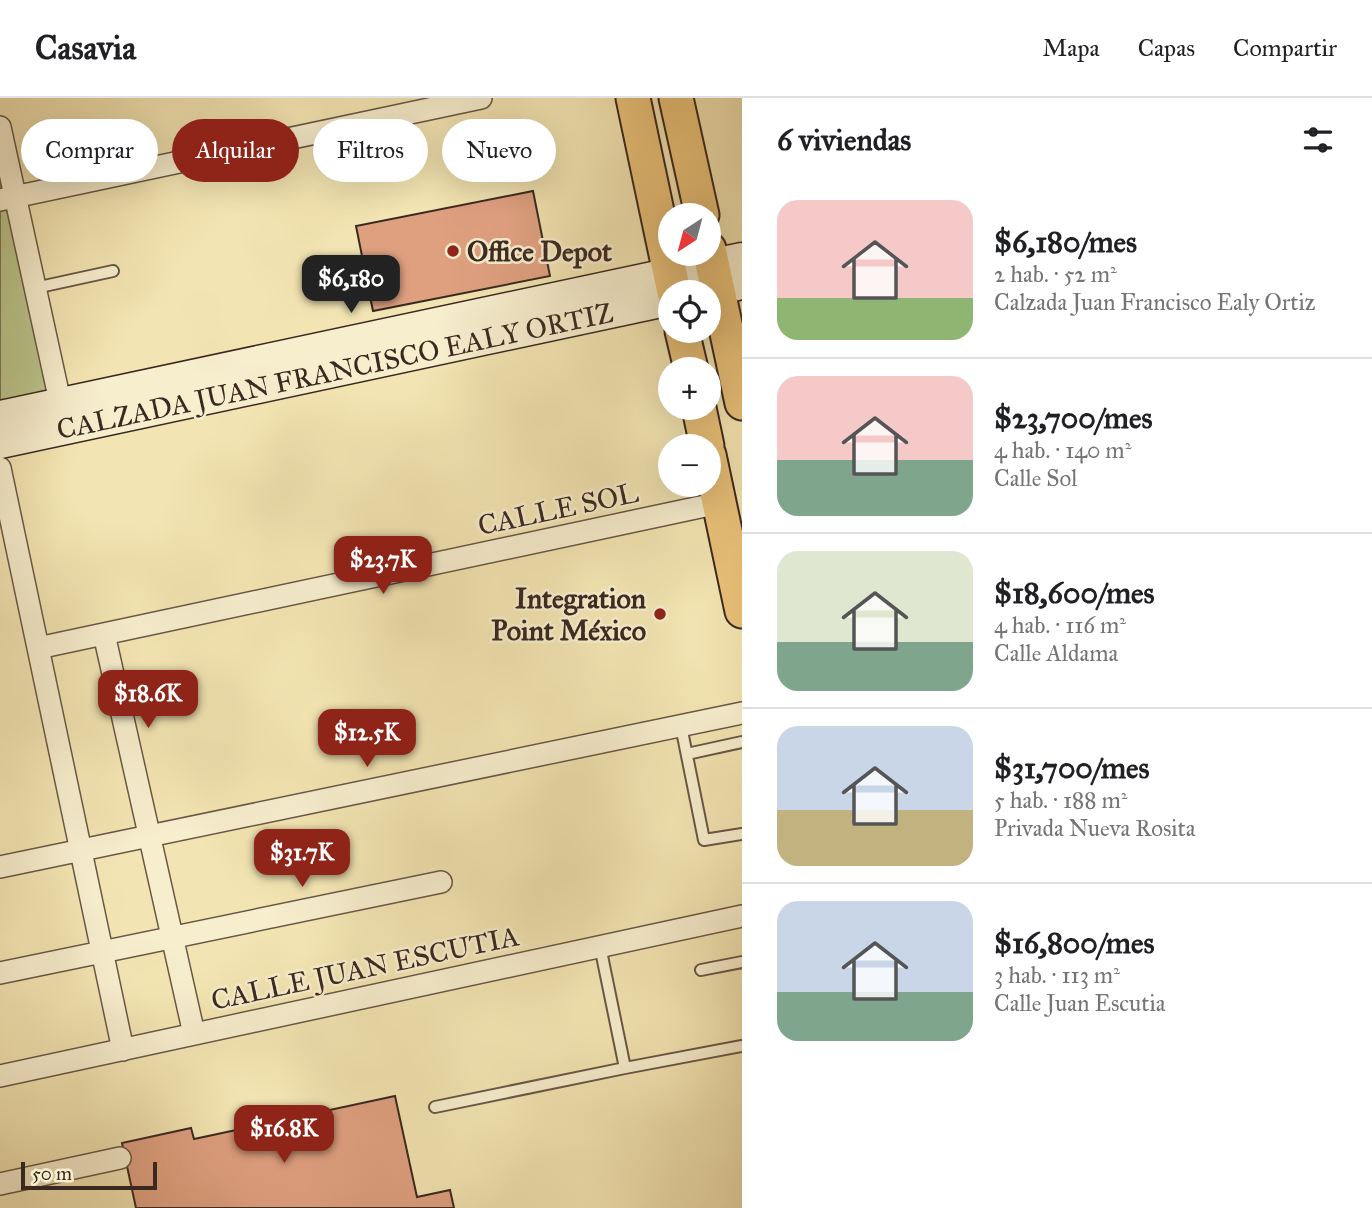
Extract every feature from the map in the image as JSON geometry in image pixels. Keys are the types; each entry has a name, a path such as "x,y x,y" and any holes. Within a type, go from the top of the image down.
{"main road":[{"path":"633,98 669,280"},
{"path":"676,98 699,203"},
{"path":"721,273 742,403"},
{"path":"718,497 742,611"}],"street":[{"path":"8,199 481,98"},
{"path":"0,127 8,199 35,288 63,416"},
{"name":"CALZADA JUAN FRANCISCO EALY ORTIZ","path":"699,280 721,273"},
{"name":"CALZADA JUAN FRANCISCO EALY ORTIZ","path":"0,443 63,416 658,292"},
{"name":"CALZADA JUAN FRANCISCO EALY ORTIZ","path":"0,416 63,416"},
{"path":"0,468 123,1050"},
{"name":"CALLE SOL","path":"38,648 719,503"},
{"path":"104,634 194,1034"},
{"path":"0,867 742,713"},
{"path":"0,973 441,882"},
{"name":"CALLE JUAN ESCUTIA","path":"0,1076 742,916"},
{"path":"0,1184 120,1158"}],"lane":[{"path":"35,288 113,271"},
{"path":"681,726 704,840 742,834"},
{"path":"687,754 742,742"},
{"path":"600,946 625,1068"},
{"path":"701,970 742,962"},
{"path":"435,1107 742,1046"}],"green space":[{"path":"0,173 53,397 0,400"}],"building":[{"name":"Office Depot","path":"533,191 550,276 373,311 356,226"},
{"path":"395,1096 417,1197 450,1190 454,1208 136,1208 122,1143 191,1128 194,1139"}],"place":[{"name":"Office Depot","path":"453,251"},
{"name":"Integration Point México","path":"660,614"}]}
